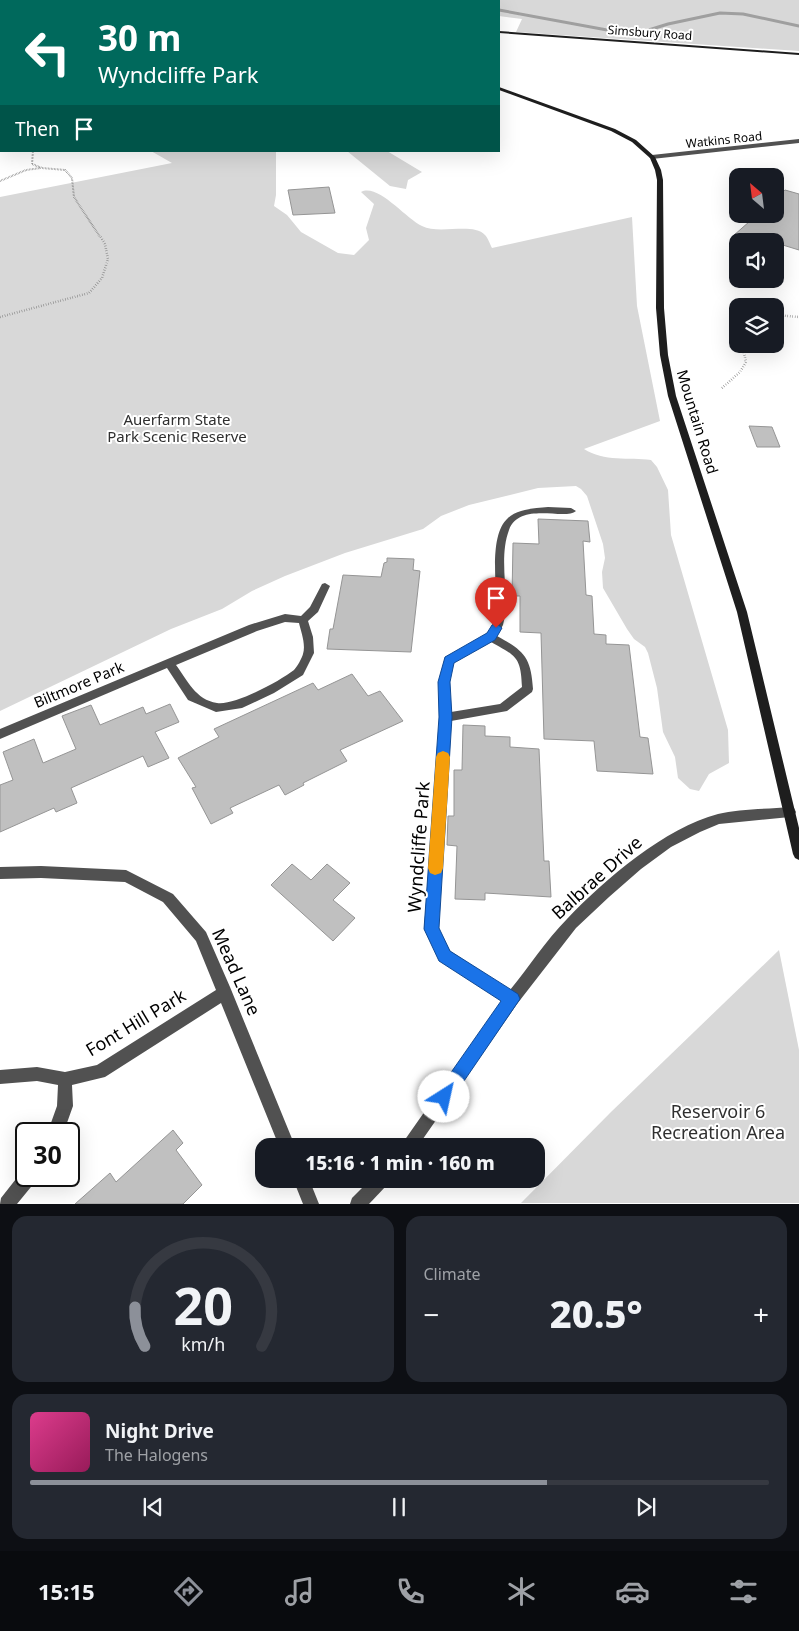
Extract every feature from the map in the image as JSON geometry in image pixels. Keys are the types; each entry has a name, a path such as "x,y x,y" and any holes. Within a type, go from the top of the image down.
{"main road":[{"name":"Simsbury Road","path":"500,32 799,54"},
{"path":"500,88 613,130 634,141 652,157"},
{"name":"Mountain Road","path":"652,157 660,180 660,308 664,355 670,388 742,612 799,854"}],"street":[{"name":"Watkins Road","path":"652,157 799,142"},
{"path":"446,717 503,708 528,688 527,668 519,652 491,636 501,619 500,570 503,536 510,521 523,514 551,509 571,510"},
{"path":"170,664 192,697 216,708 238,706 270,690 299,672 309,653 308,637 303,620 314,609 325,586"},
{"name":"Biltmore Park","path":"0,734 253,628 285,618 303,620"},
{"name":"Wyndcliffe Park","path":"491,636 449,660 444,682 446,717 431,929 445,956 512,999"},
{"name":"Balbrae Drive","path":"415,1138 512,999 571,924 637,865 667,843 696,828 719,820 790,812"},
{"name":"Mead Lane","path":"0,873 41,872 126,876 168,898 201,936 284,1138"},
{"name":"Font Hill Park","path":"0,1077 37,1074 65,1080 100,1072 225,992"},
{"path":"59,1122 65,1106 65,1080"},
{"path":"7,1204 21,1187"},
{"path":"305,1188 311,1204"},
{"path":"358,1204 373,1188"}],"path":[{"path":"33,152 32,164 42,168"},
{"path":"0,181 26,170 42,168 65,170 72,178 74,197 95,226 105,244 108,259 102,278 89,293 0,317"},
{"path":"784,316 799,317"},
{"path":"722,388 740,372 746,362 744,353"}],"green space":[{"path":"500,0 799,0 799,51 516,32 522,19 500,16"},
{"name":"Auerfarm State Park Scenic Reserve","path":"153,152 276,152 276,195 274,206 287,215 301,232 338,253 354,255 369,240 366,228 374,204 361,192 368,191 375,192 383,197 422,226 437,229 472,229 480,231 486,236 492,248 632,217 637,306 660,421 584,449 600,456 651,460 657,467 668,490 671,535 728,730 729,763 709,774 699,791 690,789 678,778 675,757 663,732 657,688 648,653 645,647 634,639 627,629 603,588 602,572 605,558 603,544 587,496 576,486 538,488 469,505 441,516 423,529 345,553 285,576 252,591 222,609 171,629 0,711 0,197 172,163"},
{"path":"348,152 389,152 422,172 408,180 406,189 390,186"},
{"name":"Reservoir 6 Recreation Area","path":"779,950 799,1050 799,1203 521,1203 536,1188 545,1188 545,1179 611,1112"}],"building":[{"path":"329,187 335,213 293,215 288,190"},
{"path":"784,191 799,194 799,250 784,245 784,233 736,233 748,223 784,223"},
{"path":"749,426 772,427 780,447 757,447"},
{"path":"538,519 588,521 590,542 583,541 586,595 592,596 594,634 606,635 606,644 629,645 640,737 648,738 653,774 597,771 594,741 544,739 541,633 520,632 520,596 512,596 513,543 539,544"},
{"path":"387,558 414,559 413,570 420,571 411,652 327,649 330,629 333,629 343,575 381,577"},
{"path":"352,674 368,696 380,691 403,721 340,750 347,761 303,783 304,785 285,795 279,785 230,808 233,813 211,824 192,788 196,787 178,758 219,737 214,729 313,683 318,690"},
{"path":"170,704 179,722 155,732 169,758 148,767 143,756 71,788 77,803 56,812 54,808 0,832 0,785 13,780 3,752 34,739 43,763 76,749 62,716 91,705 100,725 143,707 146,714"},
{"path":"463,725 485,726 485,736 510,737 510,747 539,749 544,861 549,861 551,897 485,893 485,900 455,899 457,846 447,845 448,816 454,816 454,770 462,770"},
{"path":"292,864 311,880 327,864 350,883 333,900 355,918 333,941 271,885"},
{"path":"173,1130 183,1143 176,1150 202,1185 183,1204 75,1204 110,1173 116,1182"}],"waterway":[{"path":"500,10 618,32 639,33 668,24 720,13 743,14 799,26"}],"slow traffic":[{"path":"435,868 443,757"}],"route":[{"path":"444,1097 512,999 445,956 431,929 446,717 444,682 449,660 491,636 496,628"}]}
